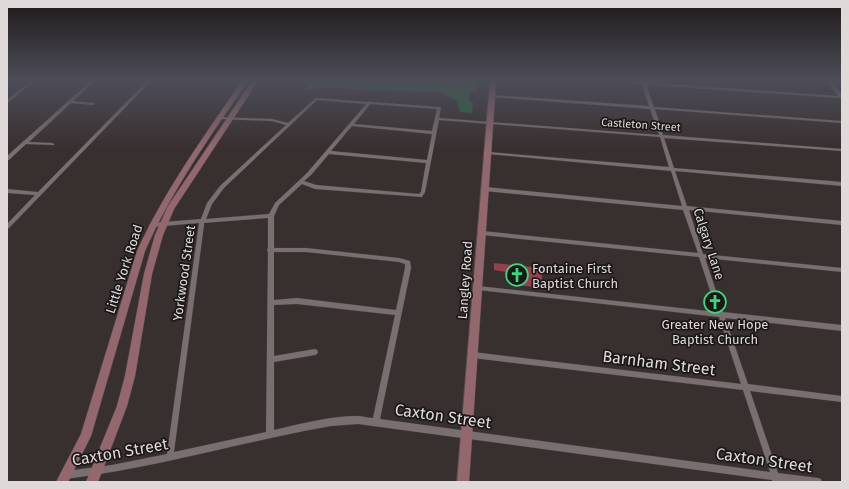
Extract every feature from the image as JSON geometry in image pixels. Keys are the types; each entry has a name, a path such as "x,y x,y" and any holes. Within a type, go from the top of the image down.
{"main road":[{"name":"Little York Road","path":"64,479 86,436 141,251 152,225 176,181 230,104"},
{"name":"Little York Road","path":"92,482 122,406 132,370 153,252 164,223 188,182 240,104"},
{"name":"Langley Road","path":"463,482 492,104"},
{"path":"193,155 205,156"},
{"path":"176,181 188,182"}],"street":[{"path":"7,159 68,104"},
{"path":"7,227 127,104"},
{"name":"Yorkwood Street","path":"170,457 202,220 210,203 222,187 309,104"},
{"path":"270,435 271,216 277,204 302,182 352,125 368,104"},
{"path":"302,182 315,187 420,196 423,192 439,119 439,108 390,104"},
{"path":"606,104 842,122"},
{"name":"Calgary Lane","path":"652,104 661,136 776,479"},
{"path":"220,118 272,120 289,124"},
{"name":"Castleton Street","path":"439,119 842,150"},
{"path":"352,125 435,133"},
{"path":"25,143 52,144"},
{"path":"328,152 429,162"},
{"path":"488,153 842,184"},
{"path":"485,189 842,223"},
{"path":"7,191 39,194"},
{"path":"152,225 202,220 271,216"},
{"path":"482,234 842,270"},
{"path":"270,250 306,250 399,260 408,263 376,421"},
{"path":"478,288 842,328"},
{"path":"271,303 297,300 398,313"},
{"path":"271,359 314,352"},
{"name":"Barnham Street","path":"473,355 842,399"},
{"name":"Caxton Street","path":"64,479 342,420 376,421 776,479 818,482"}],"green space":[{"path":"457,104 473,104 472,113 460,112"}],"building":[{"name":"Fontaine First Baptist Church","path":"494,263 542,268 542,284 534,283 534,287 516,285 516,277 506,276 506,272 494,270"}],"place":[{"name":"Fontaine First Baptist Church","path":"517,275"},
{"name":"Greater New Hope Baptist Church","path":"715,302"}]}
